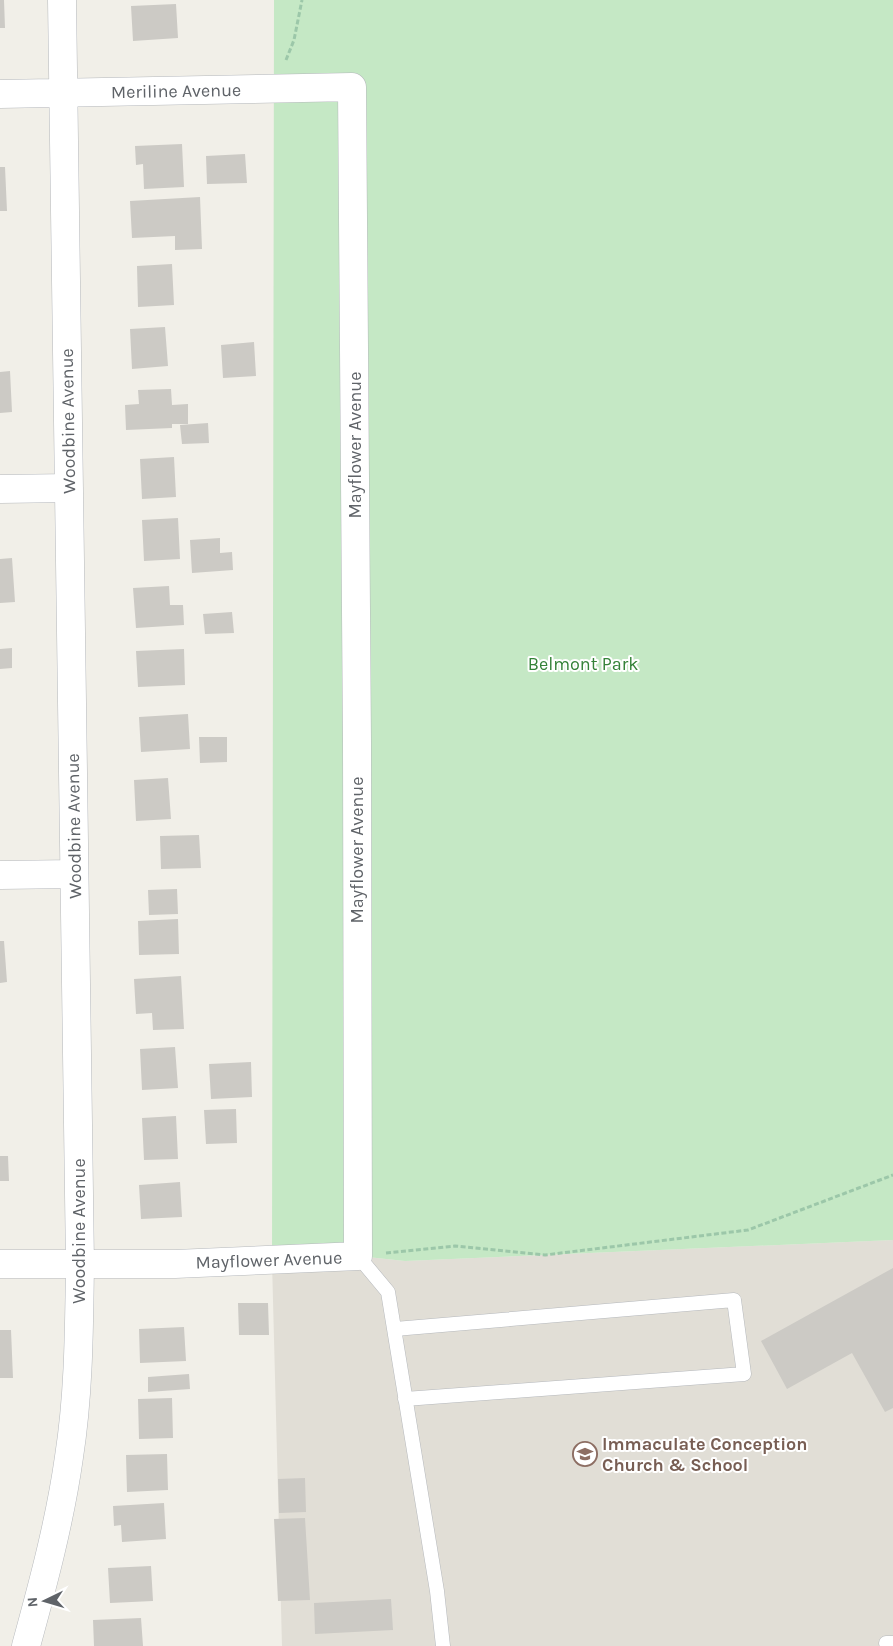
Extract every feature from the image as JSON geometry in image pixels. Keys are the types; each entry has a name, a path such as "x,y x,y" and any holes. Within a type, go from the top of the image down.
{"street":[{"name":"Woodbine Avenue","path":"26,1646 51,1553 70,1457 78,1365 80,1264 62,0"},
{"name":"Meriline Avenue","path":"0,94 352,87"},
{"name":"Mayflower Avenue","path":"0,1264 233,1263 358,1256 357,742 352,87"},
{"path":"0,489 69,488"},
{"path":"0,875 74,874"}],"lane":[{"path":"358,1256 388,1292 437,1591 443,1646"},
{"path":"395,1329 734,1300 744,1374 405,1399"}],"path":[{"path":"274,88 294,40 302,0"},
{"path":"358,1256 455,1246 545,1255 748,1230 893,1175"}],"shaded area":[{"name":"Immaculate Conception Church & School","path":"893,1240 893,1646 282,1646 272,1262 358,1256 405,1261"}],"green space":[{"name":"Belmont Park","path":"274,0 893,0 893,1240 405,1261 358,1256 272,1262"}],"building":[{"path":"0,0 4,0 5,28 0,28"},
{"path":"176,4 178,38 133,41 131,6"},
{"path":"182,144 184,187 144,189 143,164 136,165 135,146"},
{"path":"245,154 247,183 207,184 206,156"},
{"path":"0,167 5,167 7,211 0,211"},
{"path":"200,197 202,249 175,250 175,236 132,238 130,201"},
{"path":"172,264 174,305 138,307 137,266"},
{"path":"165,327 168,366 132,369 130,329"},
{"path":"254,342 256,376 223,378 221,345"},
{"path":"10,371 12,412 0,413 0,372"},
{"path":"171,389 172,405 188,404 188,424 172,424 172,428 126,430 125,405 139,404 138,390"},
{"path":"208,423 209,443 182,444 180,425"},
{"path":"174,457 176,497 142,499 140,459"},
{"path":"178,518 180,559 144,561 142,520"},
{"path":"220,538 220,553 232,552 233,570 192,573 190,540"},
{"path":"12,558 15,602 0,603 0,559"},
{"path":"169,586 170,605 183,605 184,625 136,628 133,588"},
{"path":"232,612 234,633 205,634 203,614"},
{"path":"12,648 12,668 0,669 0,649"},
{"path":"184,649 185,685 138,687 136,651"},
{"path":"188,714 190,749 141,752 139,717"},
{"path":"199,737 227,737 227,762 200,763"},
{"path":"168,778 171,819 136,821 134,780"},
{"path":"199,835 201,868 161,869 160,836"},
{"path":"177,889 178,914 149,915 148,890"},
{"path":"178,919 179,954 139,955 138,921"},
{"path":"0,941 4,941 7,982 0,983"},
{"path":"181,976 184,1029 153,1030 152,1013 136,1014 134,979"},
{"path":"175,1047 178,1088 142,1090 140,1049"},
{"path":"251,1062 252,1097 211,1099 209,1064"},
{"path":"236,1109 237,1143 206,1144 204,1110"},
{"path":"176,1116 178,1159 144,1160 142,1118"},
{"path":"0,1156 8,1156 9,1181 0,1181"},
{"path":"180,1182 182,1217 141,1219 139,1185"},
{"path":"893,1268 893,1408 885,1412 852,1353 787,1389 761,1341"},
{"path":"238,1303 268,1303 269,1335 239,1335"},
{"path":"184,1327 186,1361 140,1363 139,1329"},
{"path":"0,1330 11,1330 13,1378 0,1378"},
{"path":"189,1374 190,1389 148,1392 148,1377"},
{"path":"172,1398 173,1438 139,1439 138,1399"},
{"path":"167,1454 168,1490 127,1492 126,1455"},
{"path":"305,1478 306,1512 279,1513 278,1479"},
{"path":"164,1503 166,1539 122,1542 121,1525 114,1526 113,1506"},
{"path":"305,1518 310,1600 278,1601 274,1519"},
{"path":"151,1566 153,1601 110,1603 108,1568"},
{"path":"391,1599 393,1630 315,1634 314,1603"},
{"path":"141,1618 143,1646 94,1646 93,1620"}],"place":[{"name":"Immaculate Conception Church & School","path":"585,1454"}]}
